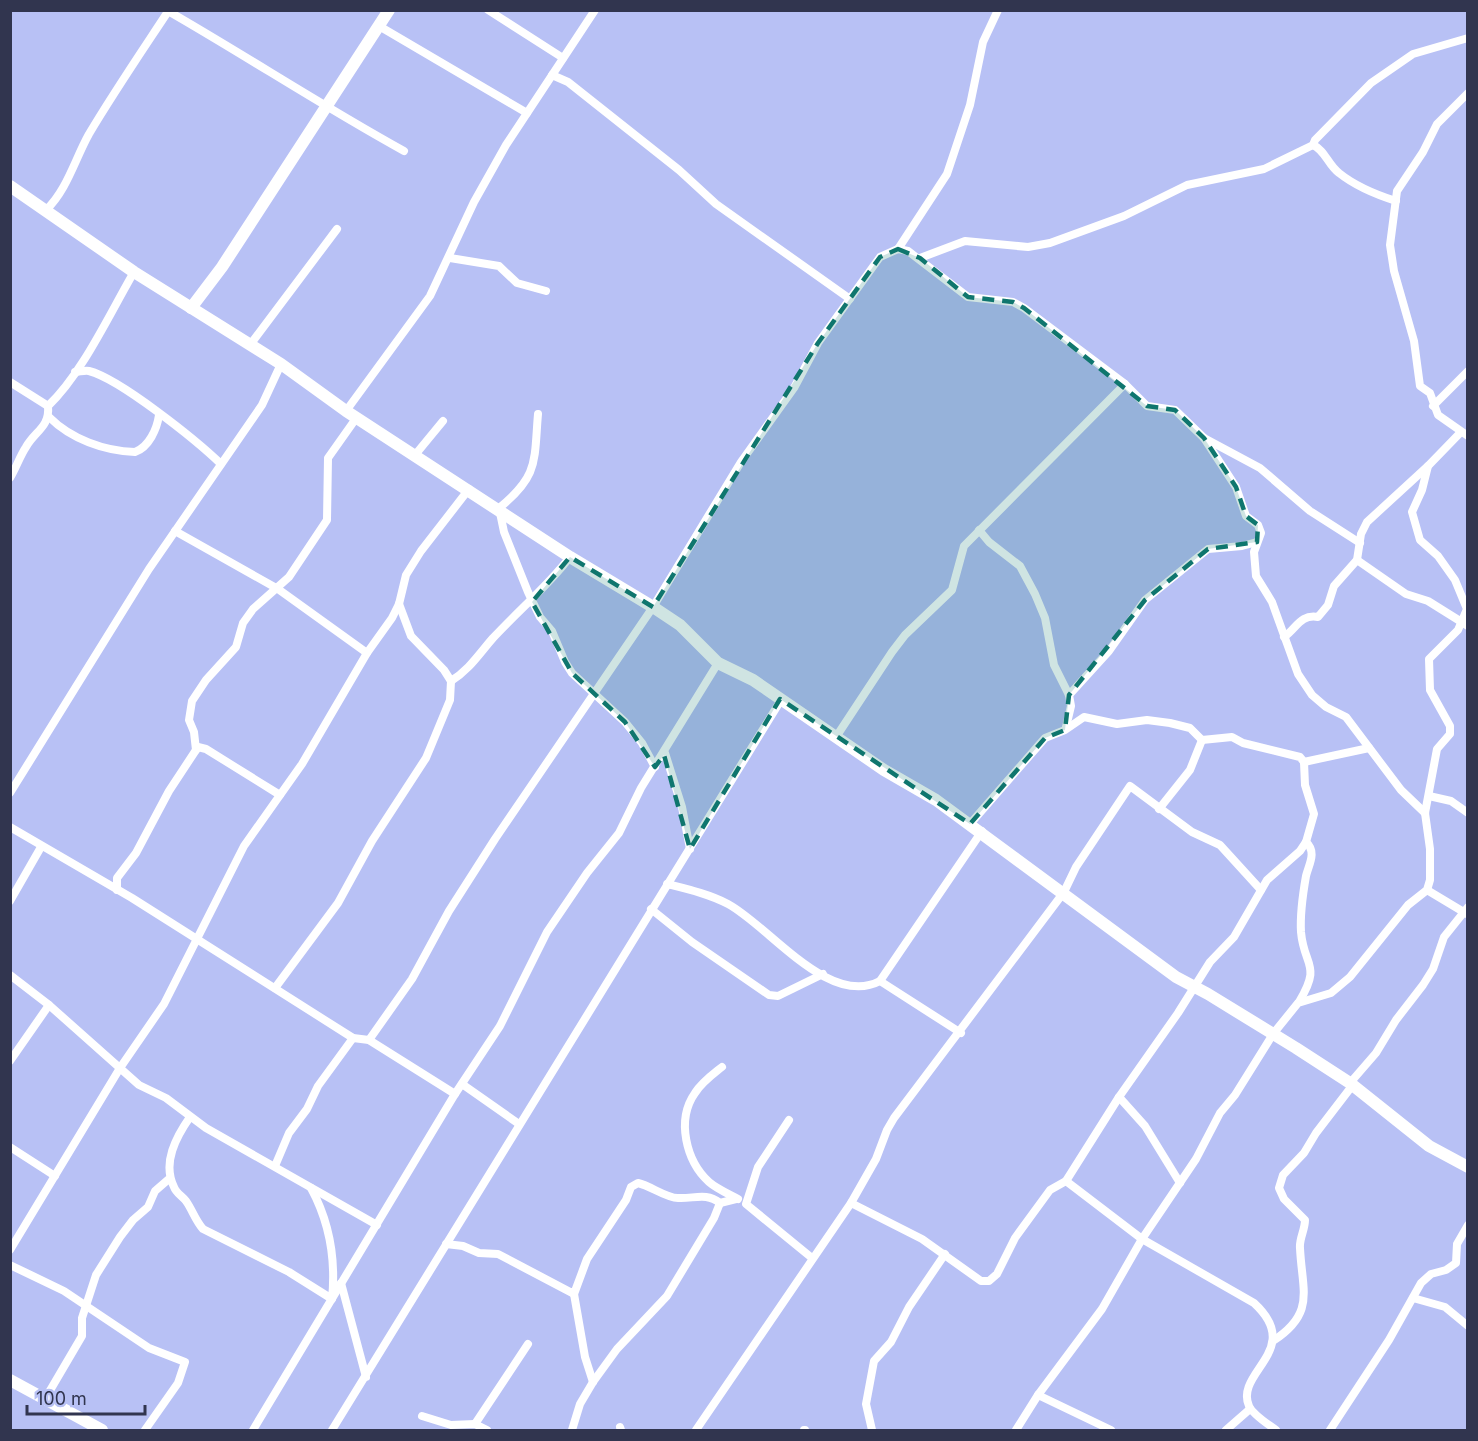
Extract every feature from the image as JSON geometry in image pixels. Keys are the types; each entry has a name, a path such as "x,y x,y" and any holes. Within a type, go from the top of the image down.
{"street":[{"path":"191,308 326,108 388,10"},
{"path":"488,10 563,58"},
{"path":"196,750 194,732 189,720 192,701 206,680 236,646 243,622 290,577 327,520 328,458 352,414 414,322 450,258 474,202 527,113 595,10"},
{"path":"369,1040 412,979 449,912 495,839 596,694 653,607 741,462 794,387 818,343 880,257 898,249 947,174 970,105 983,42 998,10"},
{"path":"46,210 62,189 77,155 108,101 168,11 266,67 326,108 404,151"},
{"path":"379,26 527,113"},
{"path":"920,258 965,241 1028,247 1050,243 1124,216 1159,201 1187,185 1258,172 1312,145 1371,84 1413,54 1467,38"},
{"path":"552,75 568,82 679,170 716,204 850,299"},
{"path":"1284,638 1299,621 1310,616 1318,617 1328,605 1334,586 1357,560 1359,543 1367,522 1464,434 1438,415 1430,393 1420,386 1414,341 1394,271 1390,245 1401,181 1423,152 1437,124 1467,93"},
{"path":"1312,145 1318,147 1336,172 1380,196 1396,201"},
{"path":"10,186 134,272 281,364 352,414 499,508 570,557 680,625 718,663 753,680 884,770 936,800 982,831 1176,977 1273,1034 1351,1085 1429,1146 1467,1167"},
{"path":"250,345 337,229"},
{"path":"898,249 920,258 968,297 1013,302 1024,308 1125,384 1147,405 1175,410 1204,438 1236,487 1246,516 1258,525 1261,533 1254,552 1256,576 1272,602 1292,663 1312,695 1326,707 1346,717 1401,790 1425,813"},
{"path":"450,258 499,266 517,283 546,291"},
{"path":"48,406 60,394 75,372 134,272"},
{"path":"10,793 132,595 262,405 281,364"},
{"path":"75,372 87,370 123,387 204,447 221,464"},
{"path":"1433,406 1467,371"},
{"path":"10,382 48,406"},
{"path":"836,737 905,635 952,590 964,546 1056,450 1085,427 1125,384"},
{"path":"10,478 26,445 42,430 49,417 48,406"},
{"path":"499,508 520,491 534,466 538,414"},
{"path":"49,417 64,431 90,442 123,452 135,452 142,450 150,438 159,415"},
{"path":"415,455 442,421"},
{"path":"1204,438 1260,468 1310,511 1359,543"},
{"path":"1298,1003 1331,993 1340,987 1408,905 1427,890 1430,880 1430,849 1425,813 1437,749 1450,734 1450,726 1430,690 1429,659 1465,624 1467,609 1461,590 1438,556 1420,540 1413,522 1412,512 1422,490 1428,466"},
{"path":"10,1250 120,1068 164,1004 244,846 302,764 367,653 399,604 406,575 421,551 469,489"},
{"path":"499,508 504,532 532,602 552,631 572,673 626,722 642,743 655,767"},
{"path":"979,530 989,542 1020,566 1045,618 1054,665 1069,695 1071,706 1065,730"},
{"path":"175,531 278,589 367,653"},
{"path":"1069,695 1109,651 1145,600 1208,549 1242,546 1257,542"},
{"path":"451,681 465,672 493,638 532,602 570,557"},
{"path":"1357,560 1406,594 1428,601 1465,624"},
{"path":"275,988 338,903 372,841 426,758 450,700 451,681 444,670 411,636 399,604"},
{"path":"253,1431 454,1094 500,1026 546,932 587,873 619,833 655,767 718,663"},
{"path":"332,1431 781,700"},
{"path":"970,824 1045,738 1065,730 1084,717 1117,724 1147,720 1190,728 1202,740"},
{"path":"851,1203 945,1254 975,1276 989,1281 997,1274 1015,1238 1050,1190 1066,1180 1210,962 1234,937 1267,880 1300,851 1306,842 1314,814 1305,785 1304,762 1300,757 1243,743 1232,737 1202,740"},
{"path":"1159,809 1190,771 1202,740"},
{"path":"117,890 117,878 136,853 169,791 198,747 214,753 280,795"},
{"path":"1304,762 1369,748"},
{"path":"665,753 682,807 690,849"},
{"path":"696,1431 851,1203 876,1159 887,1130 1064,892 1076,867 1130,786 1192,832 1220,845 1261,890"},
{"path":"1429,796 1451,801 1467,813"},
{"path":"10,827 117,890 354,1038 369,1040 454,1094"},
{"path":"667,884 729,904 777,940 802,964 847,984 863,987 880,981 982,831"},
{"path":"1016,1431 1038,1395 1102,1310 1142,1239 1180,1183 1220,1113 1235,1095 1273,1034 1298,1003 1311,977 1312,965 1301,933 1306,878 1312,858 1312,850 1306,842"},
{"path":"10,901 41,846"},
{"path":"1273,1341 1287,1332 1296,1321 1304,1307 1305,1295 1300,1248 1305,1220 1284,1199 1279,1188 1283,1175 1304,1153 1316,1133 1376,1053 1396,1020 1433,969 1444,937 1466,911 1427,890"},
{"path":"651,909 692,942 769,995 778,996 823,974"},
{"path":"10,975 49,1005 139,1085 166,1098 190,1117 377,1225"},
{"path":"880,981 961,1033"},
{"path":"10,1061 49,1005"},
{"path":"275,1166 289,1133 307,1109 318,1086 354,1038"},
{"path":"722,1067 702,1083 693,1095 684,1121 689,1152 695,1165 710,1183 746,1204 812,1258"},
{"path":"462,1084 519,1124"},
{"path":"1119,1097 1145,1126 1180,1183"},
{"path":"190,1117 173,1147 170,1178 175,1190 186,1201 192,1217 203,1229 289,1272 332,1299"},
{"path":"746,1204 758,1167 789,1120"},
{"path":"10,1147 56,1176"},
{"path":"45,1399 82,1336 82,1317 87,1308 96,1275 133,1220 148,1207 155,1191 170,1178"},
{"path":"1066,1180 1142,1239 1254,1303 1265,1313 1273,1326 1273,1341 1247,1400 1250,1409 1276,1431"},
{"path":"592,1382 585,1358 574,1294 587,1259 626,1200 631,1187 638,1183 676,1199 699,1195 713,1198 720,1203 736,1199"},
{"path":"311,1188 318,1201 332,1247 335,1269 332,1299"},
{"path":"572,1431 580,1404 592,1382 617,1349 667,1296 714,1218 720,1203"},
{"path":"1330,1431 1421,1283 1431,1274 1446,1270 1456,1263 1457,1244 1467,1225"},
{"path":"446,1244 463,1246 479,1253 498,1254 574,1294"},
{"path":"872,1431 866,1404 874,1361 891,1342 909,1307 945,1254"},
{"path":"10,1265 64,1291 148,1348 185,1362 178,1383 146,1431"},
{"path":"341,1283 366,1377"},
{"path":"1413,1298 1445,1307 1467,1326"},
{"path":"475,1424 528,1344"},
{"path":"10,1380 102,1431"},
{"path":"1038,1395 1112,1431"},
{"path":"1226,1431 1250,1409"},
{"path":"422,1416 451,1425 475,1424 487,1431"}],"highlighted area":[{"path":"898,249 920,258 968,297 1013,302 1024,308 1147,406 1175,410 1204,438 1236,487 1246,516 1258,525 1257,542 1208,549 1145,600 1069,695 1065,730 1045,738 970,824 780,699 690,849 664,755 655,767 625,722 572,673 532,602 570,557 653,607 818,343 880,257"}]}
